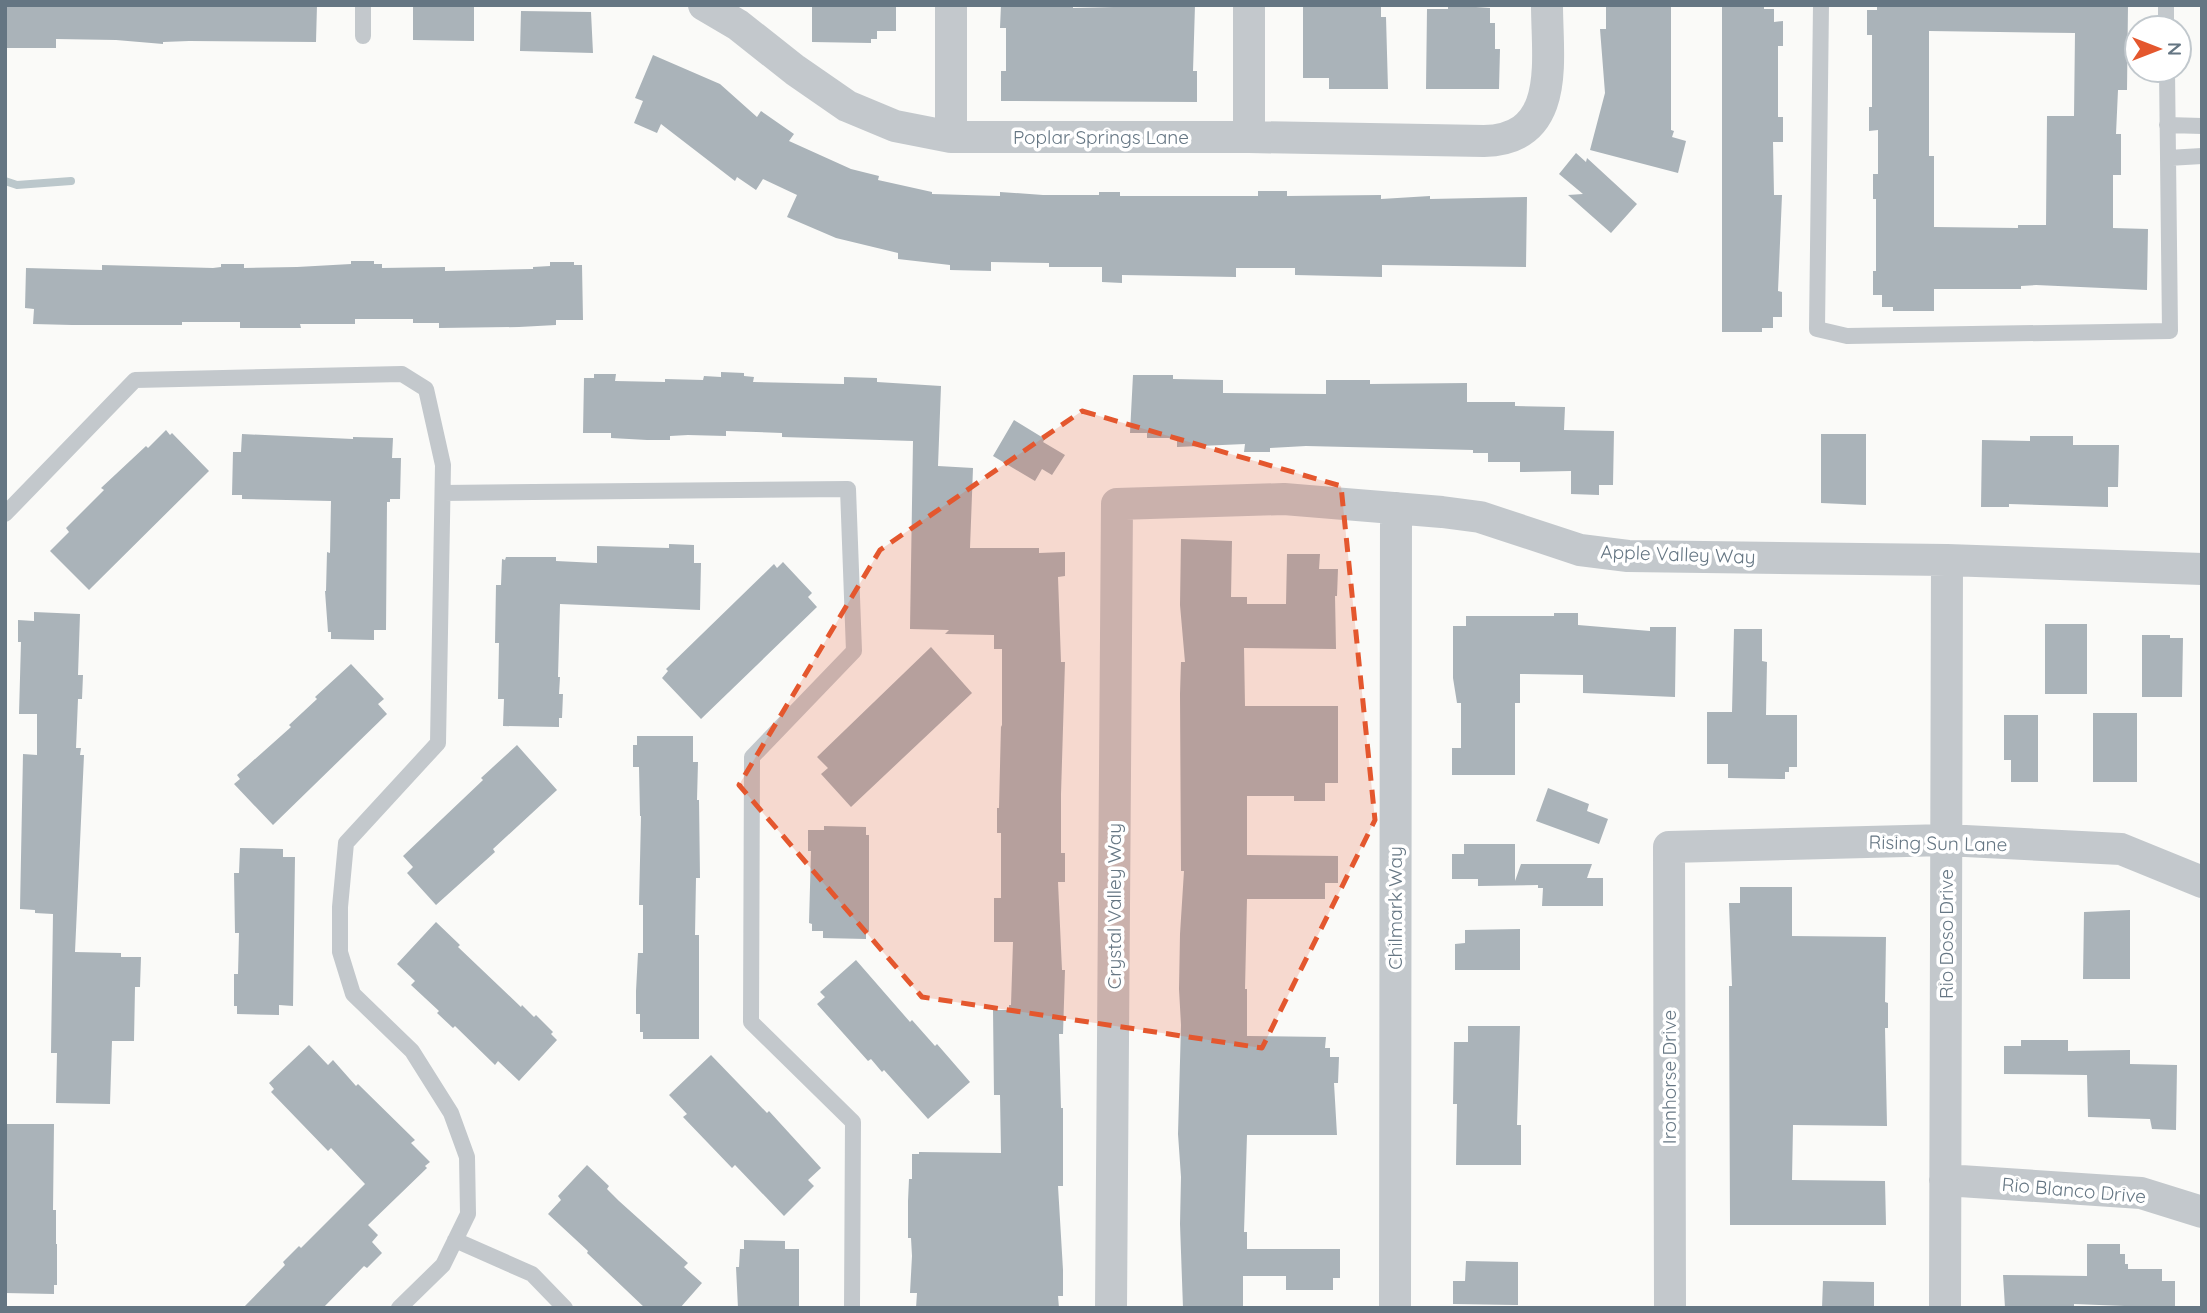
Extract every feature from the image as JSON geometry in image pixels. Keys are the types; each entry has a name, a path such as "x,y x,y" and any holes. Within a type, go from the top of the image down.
{"street":[{"name":"Poplar Springs Lane","path":"704,5 738,25 795,70 848,106 895,126 951,137 1503,140 1531,123 1544,102 1547,82 1547,5"},
{"path":"951,5 951,137"},
{"path":"1249,137 1250,5"},
{"name":"Apple Valley Way","path":"1117,504 1284,499 1396,508 1480,517 1580,550 1628,556 1947,560 2202,569"},
{"name":"Crystal Valley Way","path":"1111,1308 1117,504"},
{"name":"Chilmark Way","path":"1395,1308 1396,508"},
{"name":"Rio Doso Drive","path":"1945,1308 1947,560"},
{"name":"Rising Sun Lane","path":"1668,847 1946,840 2121,849 2202,882"},
{"name":"Ironhorse Drive","path":"1668,847 1670,1308"},
{"name":"Rio Blanco Drive","path":"1945,1180 2141,1193 2202,1212"}],"lane":[{"path":"363,5 363,36"},
{"path":"1821,5 1817,329 1847,336 2170,331 2167,84"},
{"path":"2167,125 2202,126"},
{"path":"2168,158 2202,156"},
{"path":"5,514 135,380 402,374 426,389 443,465 438,743 346,843 340,907 340,952 353,994 412,1051 451,1113 467,1157 468,1214 443,1265 399,1308"},
{"path":"443,493 848,489 854,651 752,757 751,1022 853,1122 852,1308"},
{"path":"455,1240 533,1273 565,1308"}],"highlighted area":[{"path":"1082,411 1341,486 1375,820 1262,1048 922,997 739,785 880,550"}],"building":[{"path":"5,5 317,5 316,42 189,41 163,44 56,39 56,48 5,48"},
{"path":"413,5 474,5 474,41 413,40"},
{"path":"812,5 896,5 896,31 877,31 877,39 871,39 871,43 812,42"},
{"path":"1001,5 1073,5 1073,8 1195,5 1193,71 1197,71 1197,102 1001,101 1001,71 1006,71 1006,28 1000,28"},
{"path":"1303,5 1381,5 1381,17 1386,17 1388,89 1329,89 1329,78 1303,78"},
{"path":"1448,5 1490,8 1490,23 1495,23 1495,49 1500,49 1499,89 1426,89 1427,9 1448,9"},
{"path":"1606,5 1671,5 1671,130 1674,131 1672,137 1686,141 1678,173 1590,150 1605,93 1600,29 1606,29"},
{"path":"1722,5 1764,5 1764,9 1774,9 1774,22 1783,21 1783,46 1778,46 1778,117 1783,117 1783,142 1773,142 1774,195 1782,195 1778,291 1782,292 1782,317 1773,317 1773,328 1762,328 1762,332 1722,332"},
{"path":"1877,5 2128,5 2128,14 2123,14 2123,84 2127,84 2127,90 2118,90 2116,134 2121,134 2121,175 2113,175 2113,228 2148,229 2147,290 2036,285 2021,286 2021,289 1934,289 1934,311 1893,311 1893,307 1882,307 1882,295 1873,295 1873,271 1876,271 1876,199 1873,199 1873,174 1878,174 1878,130 1869,131 1869,107 1872,107 1872,35 1867,35 1867,10 1877,10","holes":["1929,31 2075,33 2074,116 2047,116 2046,225 2018,225 2018,228 1934,227 1934,156 1929,156"]},
{"path":"521,11 591,12 593,53 520,51"},
{"path":"653,55 720,84 757,117 761,111 794,134 789,141 851,169 879,176 878,180 932,194 1000,196 1000,192 1099,195 1099,192 1120,192 1120,196 1258,196 1258,191 1287,191 1287,196 1381,195 1381,199 1430,196 1430,199 1527,197 1526,267 1382,265 1382,277 1295,275 1295,268 1236,268 1236,277 1122,275 1122,283 1102,282 1102,267 1049,267 1049,263 991,262 991,271 950,270 950,265 898,259 898,253 836,238 787,217 797,195 763,179 756,190 737,177 735,181 661,124 657,133 634,123 643,101 635,98"},
{"path":"1576,153 1586,162 1587,158 1637,204 1611,233 1568,195 1583,194 1559,174"},
{"path":"351,261 374,261 374,264 382,264 382,268 445,267 445,271 533,269 550,266 550,262 574,262 574,265 582,265 583,320 556,320 556,325 439,328 439,323 413,323 413,319 355,319 355,324 300,324 301,328 240,328 240,322 72,325 33,324 34,309 25,308 26,268 102,270 102,265 213,268 221,267 221,264 244,264 244,268 297,267 351,264"},
{"path":"721,372 744,373 744,376 754,377 753,382 844,384 844,377 941,386 938,466 973,468 970,548 1039,548 1039,553 1065,552 1065,576 1058,577 1061,662 1065,662 1061,853 1065,853 1065,882 1058,882 1062,970 1065,970 1063,1034 1059,1034 1063,1186 1058,1186 1063,1296 1058,1296 1059,1308 916,1308 917,1293 910,1293 912,1256 911,1238 908,1238 908,1201 909,1179 912,1179 912,1154 1001,1153 1000,1095 994,1095 993,1010 1009,1010 1011,1005 1013,942 994,942 994,898 1001,898 1001,833 997,833 997,808 1001,725 1002,727 1002,649 994,649 994,635 945,634 949,630 910,629 913,441 782,437 782,433 726,431 726,436 670,436 670,440 611,438 611,433 583,433 584,378 594,378 594,374 616,374 615,381 665,382 665,379 703,380 704,376 721,377"},
{"path":"1133,375 1173,375 1173,379 1223,380 1223,393 1326,394 1326,380 1370,380 1370,384 1467,383 1467,402 1515,402 1515,406 1565,407 1564,430 1614,431 1613,485 1599,485 1599,495 1571,494 1571,471 1520,472 1520,462 1488,462 1488,453 1473,453 1473,450 1306,446 1270,448 1270,452 1244,452 1245,444 1177,447 1177,438 1147,438 1147,433 1130,433"},
{"path":"1014,420 1065,455 1052,475 1042,469 1035,481 993,456"},
{"path":"166,430 209,471 89,590 50,551 69,532 66,528 104,490 101,488"},
{"path":"242,434 393,438 392,458 401,458 400,499 390,499 390,502 387,502 386,630 374,630 374,640 331,639 331,632 328,632 325,591 327,552 330,553 331,501 242,499 242,495 232,495 233,452 241,452"},
{"path":"1821,434 1866,434 1866,505 1821,503"},
{"path":"2030,436 2073,436 2073,445 2119,445 2118,487 2108,487 2108,507 2009,504 2009,507 1981,507 1982,440 2030,441"},
{"path":"1181,539 1232,541 1231,597 1247,597 1247,604 1286,604 1287,554 1320,554 1319,569 1338,569 1335,596 1336,649 1244,648 1245,706 1338,706 1338,783 1325,783 1325,801 1294,801 1294,796 1247,796 1247,855 1338,856 1338,883 1325,883 1325,899 1247,899 1247,1036 1326,1037 1325,1048 1330,1048 1330,1057 1339,1057 1338,1083 1334,1083 1337,1135 1247,1135 1244,1232 1247,1232 1247,1249 1340,1249 1340,1278 1333,1278 1333,1290 1286,1290 1286,1276 1243,1276 1243,1308 1183,1308 1178,1134 1180,934 1184,871 1181,871 1180,694 1181,662 1185,662 1180,605"},
{"path":"669,544 694,545 694,563 701,563 700,610 560,604 558,677 559,694 563,694 559,727 503,726 504,699 498,699 499,643 495,643 496,585 501,585 502,559 556,557 556,561 597,563 597,546 669,548"},
{"path":"783,562 812,593 808,597 817,607 701,719 662,678 668,671 666,669 774,564 777,568"},
{"path":"34,612 80,614 78,675 83,675 82,699 78,699 76,748 81,748 80,755 84,755 75,952 121,953 121,957 141,957 140,987 135,987 134,1041 112,1041 110,1104 56,1103 57,1053 51,1053 53,914 20,909 23,754 37,755 37,714 19,714 21,642 18,642 18,620 34,621"},
{"path":"1554,613 1578,613 1578,625 1650,631 1650,627 1676,627 1675,697 1583,693 1583,675 1520,674 1520,703 1515,703 1515,775 1452,775 1452,748 1461,748 1461,703 1457,703 1453,678 1453,626 1466,626 1466,616 1554,616"},
{"path":"2045,624 2087,624 2087,694 2045,694"},
{"path":"1734,629 1762,629 1762,661 1767,662 1766,715 1797,715 1797,767 1789,767 1789,772 1785,772 1785,779 1728,778 1728,764 1707,764 1707,712 1732,712"},
{"path":"2142,635 2183,638 2182,697 2142,697"},
{"path":"931,647 972,693 851,807 821,774 828,768 817,757"},
{"path":"351,664 384,699 378,704 387,714 273,825 234,784 240,779 237,775 291,727 289,725 317,699 315,697"},
{"path":"2093,713 2137,713 2137,782 2093,782"},
{"path":"2004,715 2038,715 2038,782 2011,782 2011,760 2004,760"},
{"path":"637,736 693,736 693,762 698,762 699,800 700,878 696,878 695,935 699,935 699,1039 643,1039 643,1032 640,1032 640,1014 636,1014 638,953 643,953 643,905 639,905 639,767 633,767 633,745 637,745"},
{"path":"517,745 557,790 493,849 495,852 436,905 407,873 413,867 403,856"},
{"path":"1548,788 1589,804 1587,811 1608,819 1599,844 1536,821"},
{"path":"824,826 866,827 866,835 869,835 869,931 866,931 866,939 823,938 823,931 812,931 812,924 809,923 811,851 808,851 808,830 824,830"},
{"path":"1464,844 1515,844 1515,881 1521,864 1592,864 1587,878 1603,878 1603,906 1542,906 1543,888 1538,888 1538,885 1478,886 1478,879 1452,879 1452,854 1464,854"},
{"path":"240,848 283,849 283,857 295,857 293,1006 279,1005 279,1015 237,1014 237,1006 234,1006 234,974 238,974 239,933 235,933 234,873 239,873"},
{"path":"1740,887 1792,887 1792,936 1886,937 1887,1126 1793,1125 1792,1180 1885,1181 1886,1225 1730,1225 1729,986 1732,986 1729,903 1740,903"},
{"path":"2130,910 2130,979 2083,979 2084,912"},
{"path":"436,922 460,945 458,947 521,1007 522,1005 534,1017 536,1015 553,1032 551,1034 557,1040 519,1081 498,1061 495,1065 455,1026 453,1028 437,1013 439,1011 411,985 415,981 397,964"},
{"path":"1520,929 1520,970 1455,970 1455,944 1465,943 1465,930"},
{"path":"856,960 910,1022 912,1020 935,1046 937,1044 970,1082 928,1119 884,1070 882,1072 871,1059 868,1061 817,1004 825,997 820,992"},
{"path":"1468,1026 1520,1026 1517,1125 1521,1125 1521,1165 1456,1165 1454,1042 1468,1042"},
{"path":"2021,1040 2068,1040 2068,1051 2130,1050 2130,1064 2177,1065 2176,1130 2152,1129 2150,1119 2088,1117 2087,1075 2004,1074 2004,1046 2021,1046"},
{"path":"309,1045 328,1065 333,1060 356,1086 358,1084 415,1140 411,1143 430,1162 368,1225 378,1235 372,1242 382,1253 367,1268 364,1266 323,1308 243,1308 285,1265 283,1262 299,1246 301,1248 365,1184 331,1148 328,1151 271,1092 274,1089 269,1083"},
{"path":"711,1055 767,1113 769,1111 821,1168 808,1180 814,1186 784,1216 735,1165 732,1168 683,1117 687,1114 669,1095"},
{"path":"5,1124 54,1124 53,1210 56,1210 57,1285 54,1285 54,1294 5,1293"},
{"path":"587,1165 609,1186 607,1189 619,1201 688,1263 684,1267 702,1283 680,1308 645,1308 548,1214 561,1200 558,1196"},
{"path":"744,1240 785,1241 785,1249 799,1249 799,1308 738,1308 736,1267 739,1267 740,1249 744,1249"},
{"path":"2087,1244 2120,1244 2120,1254 2125,1254 2128,1269 2162,1269 2162,1281 2175,1281 2175,1308 2074,1304 2074,1308 2005,1308 2003,1275 2087,1276"},
{"path":"1466,1261 1518,1262 1518,1305 1453,1304 1453,1281 1465,1281"},
{"path":"1823,1281 1874,1282 1874,1308 1822,1308"}],"waterway":[{"path":"5,181 17,185 71,181"}]}
